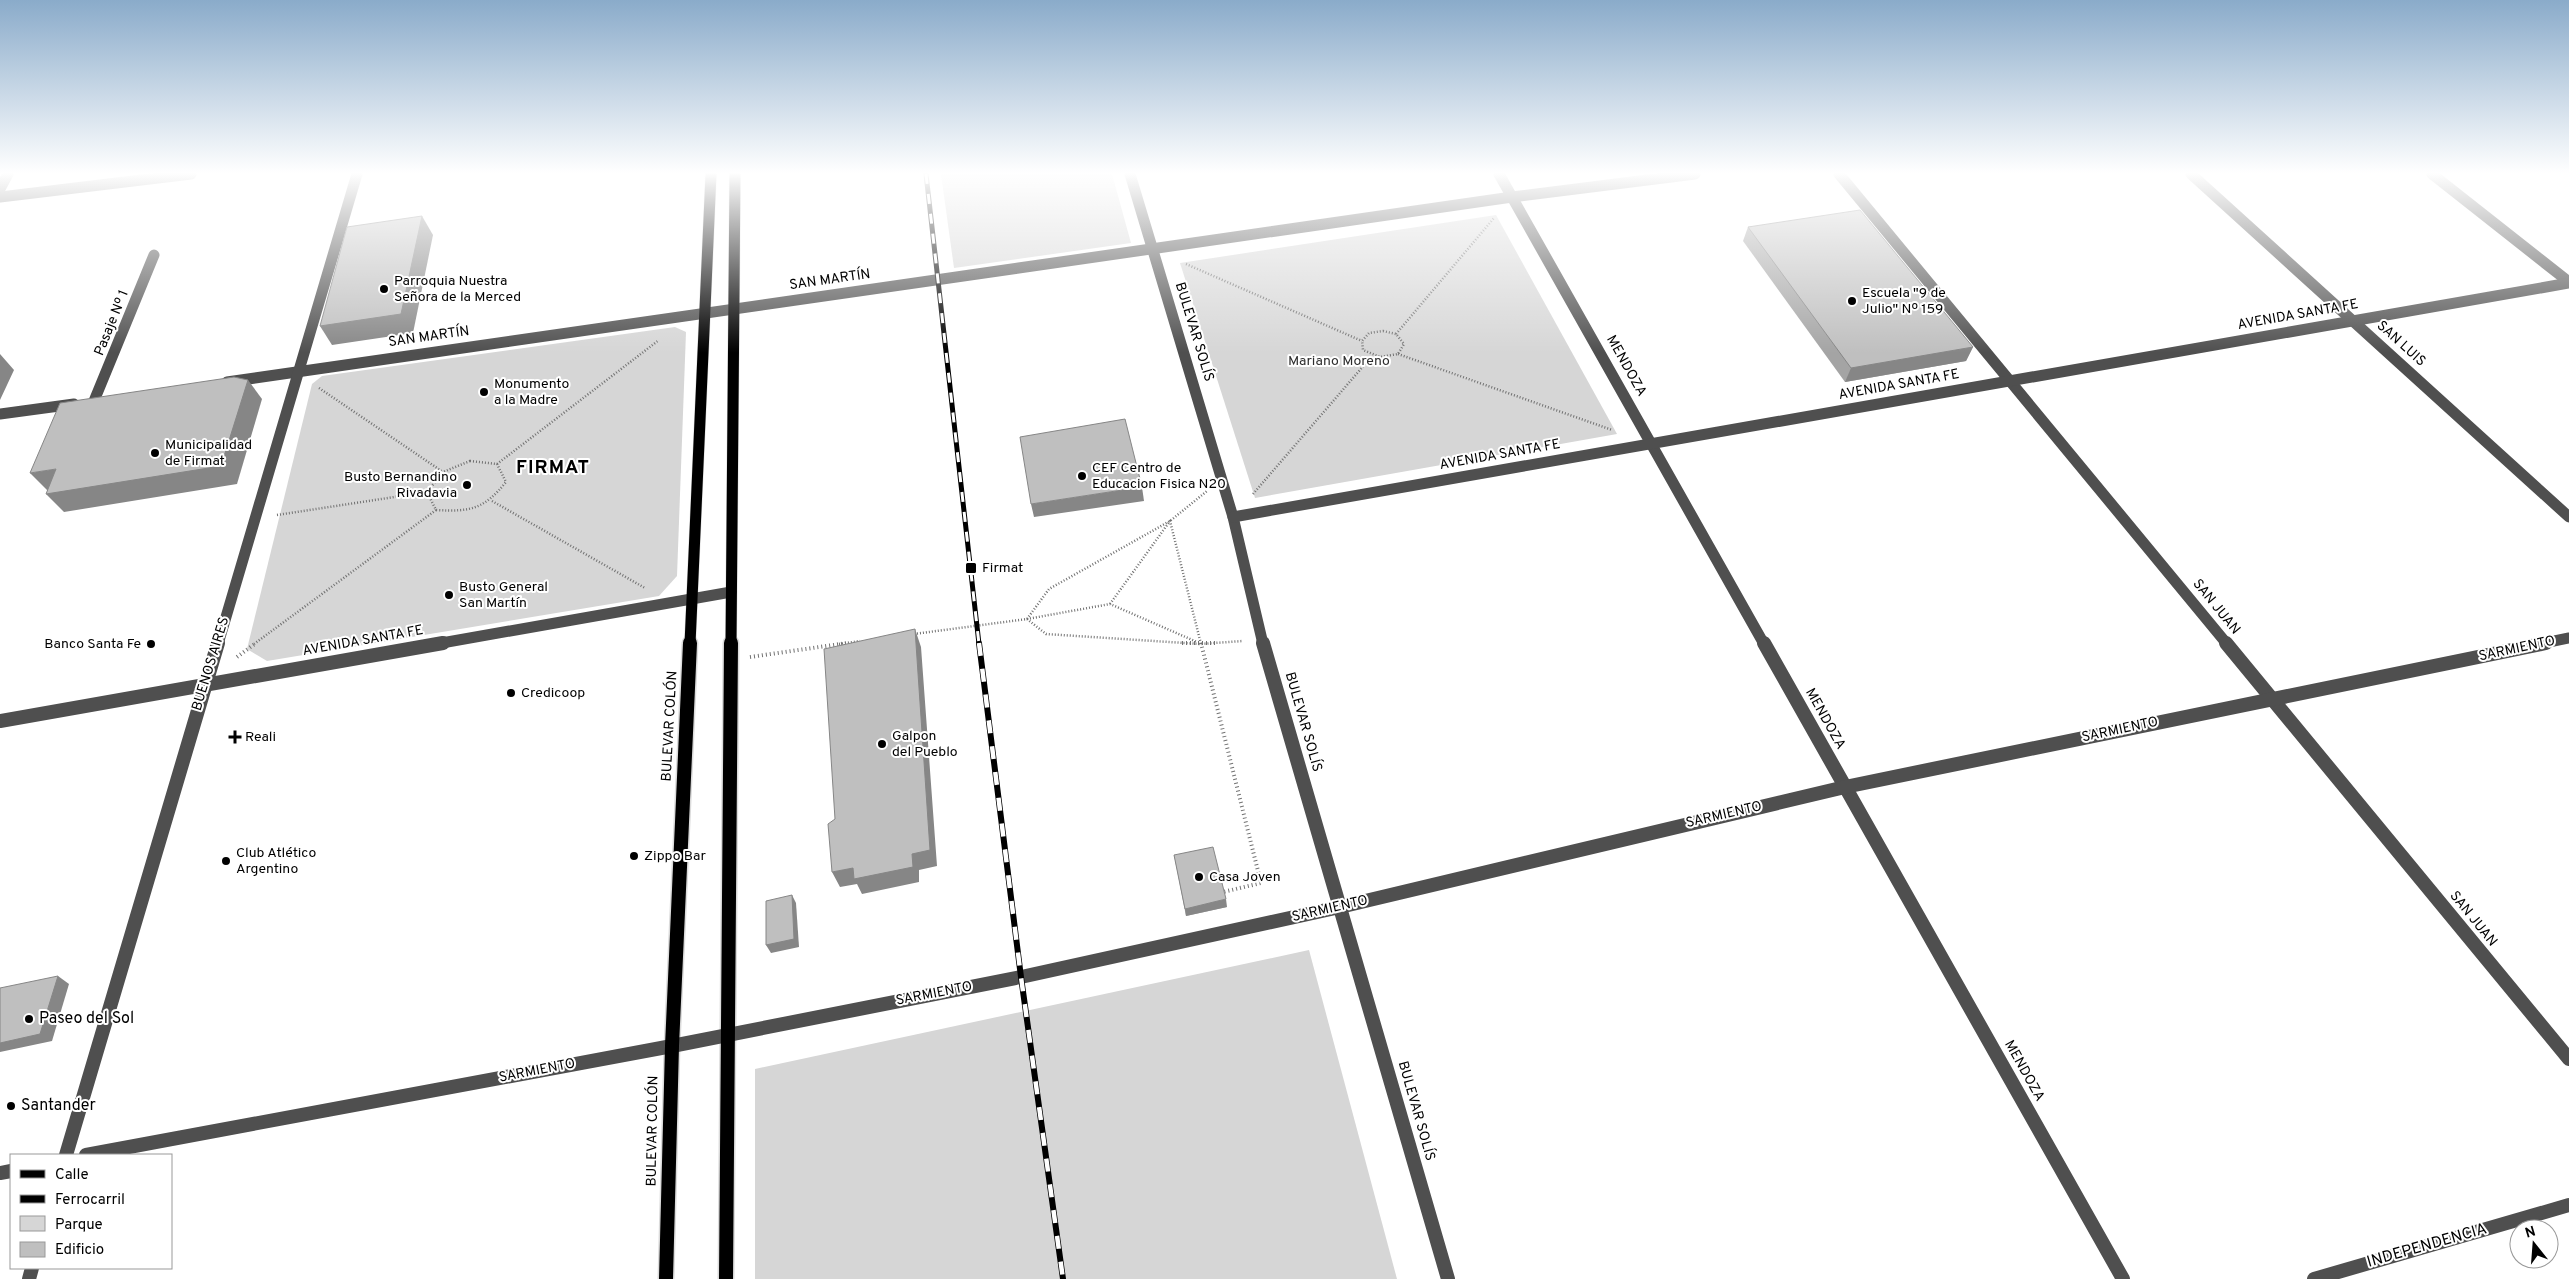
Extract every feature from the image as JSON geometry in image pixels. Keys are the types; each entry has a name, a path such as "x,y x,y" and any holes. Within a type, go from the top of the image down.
{"main road":[{"name":"BULEVAR COLÓN","path":"666,1279 672,1046 708,234"},
{"path":"726,1279 735,234"}],"street":[{"name":"BUENOS AIRES","path":"66,1154 339,234"},
{"name":"BULEVAR SOLÍS","path":"1148,234 1233,517 1262,640 1448,1279"},
{"name":"SAN MARTÍN","path":"220,383 1258,234"},
{"name":"MENDOZA","path":"1533,234 2123,1279"},
{"name":"SAN JUAN","path":"1888,234 2569,1059"},
{"name":"SAN LUIS","path":"2258,234 2569,517"},
{"path":"2507,234 2569,283"},
{"name":"Pasaje Nº 1","path":"0,414 99,400 154,255"},
{"name":"AVENIDA SANTA FE","path":"1233,517 2569,283"},
{"name":"AVENIDA SANTA FE","path":"0,721 731,592"},
{"name":"SARMIENTO","path":"91,1154 672,1046 1021,977 1340,907 1844,786 2569,638"},
{"name":"INDEPENDENCIA","path":"2314,1279 2569,1205"}],"path":[{"path":"1396,334 1481,234"},
{"path":"1152,249 1362,341"},
{"path":"1398,354 1404,344 1396,334 1383,331 1369,333 1362,341 1363,350 1372,356 1386,358 1398,354 1614,430"},
{"path":"254,518 427,492 442,472 470,461 497,464 660,339"},
{"path":"1233,517 1372,356"},
{"path":"298,372 312,384 442,472"},
{"path":"233,661 436,510 466,512 492,500 506,482 497,464"},
{"path":"1027,619 1049,589 1170,521 1221,480"},
{"path":"427,492 436,510"},
{"path":"492,500 650,591"},
{"path":"1110,604 1170,521"},
{"path":"1170,521 1261,883 1223,892"},
{"path":"908,635 1027,619 1110,604 1200,644"},
{"path":"1027,619 1046,634 1200,644 1262,640"},
{"path":"730,660 868,640"}],"green space":[{"path":"949,234 1128,234 1131,243 954,268"},
{"name":"Mariano Moreno","path":"1373,234 1506,234 1617,434 1255,498 1180,263"},
{"path":"675,327 686,332 677,576 659,596 267,661 247,649 312,384 322,376"},
{"path":"1309,950 1397,1279 755,1279 755,1069"}],"building":[{"name":"Parroquia Nuestra Señora de la Merced","path":"345,234 418,234 401,314 320,326"},
{"name":"Escuela \"9 de Julio\" Nº 159","path":"1753,234 1880,234 1973,347 1851,368"},
{"name":"Municipalidad de Firmat","path":"234,377 248,380 221,466 46,494 56,469 30,473 60,403"},
{"name":"CEF Centro de Educacion Fisica N20","path":"1125,419 1142,487 1031,504 1020,437"},
{"name":"Galpon del Pueblo","path":"915,629 930,850 912,854 913,867 854,879 853,868 832,872 828,824 835,819 824,649"},
{"name":"Casa Joven","path":"1213,847 1226,899 1185,909 1174,855"},
{"path":"792,895 794,939 766,945 766,901"},
{"name":"Paseo del Sol","path":"58,976 40,1034 0,1043 0,988"}],"railway":[{"path":"933,234 979,644"},
{"path":"979,643 1021,977 1063,1279"}],"place":[{"name":"Parroquia Nuestra Señora de la Merced","path":"384,289"},
{"name":"Escuela \"9 de Julio\" Nº 159","path":"1852,301"},
{"name":"Monumento a la Madre","path":"484,392"},
{"name":"Municipalidad de Firmat","path":"155,453"},
{"name":"CEF Centro de Educacion Fisica N20","path":"1082,476"},
{"name":"Busto Bernandino Rivadavia","path":"467,485"},
{"name":"Firmat","path":"971,568"},
{"name":"Busto General San Martín","path":"449,595"},
{"name":"Banco Santa Fe","path":"151,644"},
{"name":"Credicoop","path":"511,693"},
{"name":"Reali","path":"235,737"},
{"name":"Galpon del Pueblo","path":"882,744"},
{"name":"Zippo Bar","path":"634,856"},
{"name":"Club Atlético Argentino","path":"226,861"},
{"name":"Casa Joven","path":"1199,877"},
{"name":"Paseo del Sol","path":"29,1019"},
{"name":"Santander","path":"11,1106"}],"district":[{"name":"FIRMAT","path":"553,468"}]}
